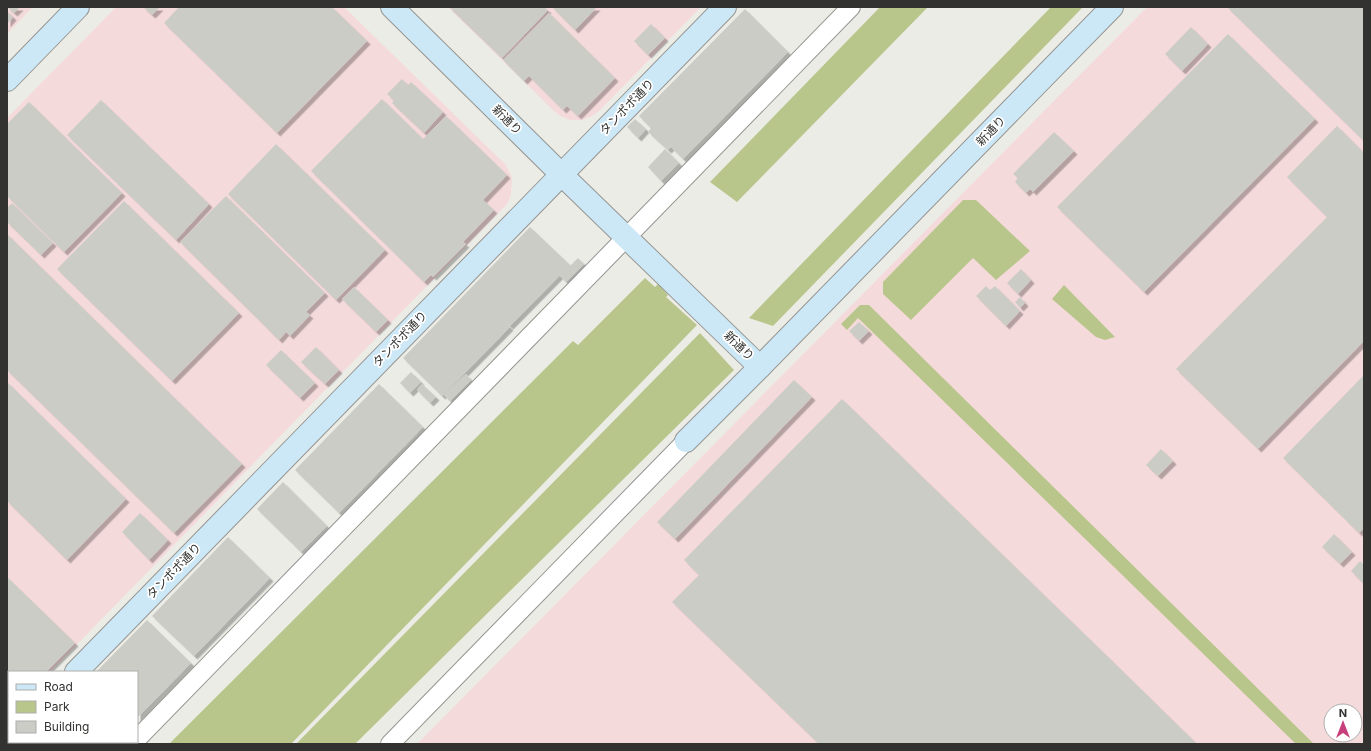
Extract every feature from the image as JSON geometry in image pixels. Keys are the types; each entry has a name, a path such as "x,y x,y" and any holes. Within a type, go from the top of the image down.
{"street":[{"path":"7,80 78,7"},
{"name":"新通り","path":"392,7 760,367 1112,7"},
{"name":"タンポポ通り","path":"77,671 725,7"},
{"path":"138,738 851,7"},
{"path":"390,744 760,367"}],"shaded area":[{"path":"7,7 33,7 7,34"},
{"path":"116,7 344,7 506,165 512,177 511,195 507,204 51,671 8,671 7,716 7,118"},
{"path":"448,7 701,7 599,111 582,120 570,120 560,116 554,111"},
{"path":"1147,7 1364,7 1364,744 417,744"}],"green space":[{"path":"880,7 928,7 737,202 710,182"},
{"path":"1051,7 1083,7 773,326 749,318"},
{"path":"963,200 976,200 1030,251 996,280 973,258 911,320 883,294 883,282"},
{"path":"645,278 655,287 658,284 668,295 666,297 697,325 291,744 169,744 573,341 578,345"},
{"path":"1064,285 1115,337 1105,340 1096,337 1052,299"},
{"path":"860,305 869,305 1314,744 1296,744 858,318 847,330 841,324"},
{"path":"700,333 734,370 355,744 296,744"}],"building":[{"path":"7,7 20,7 14,13"},
{"path":"143,7 160,7 152,15"},
{"path":"179,7 332,7 367,41 277,133 164,23"},
{"path":"449,7 544,7 548,10 502,58"},
{"path":"552,7 597,7 575,30"},
{"path":"1227,7 1364,7 1364,141"},
{"path":"745,9 788,52 683,159 671,147 668,150 648,132 651,128 639,116"},
{"path":"7,11 13,17 7,24"},
{"path":"549,13 615,78 578,116 567,106 563,110 529,76 524,81 503,60"},
{"path":"651,24 665,38 648,55 634,41"},
{"path":"1191,27 1208,44 1182,71 1165,54"},
{"path":"1228,34 1315,119 1144,292 1057,207"},
{"path":"402,79 408,85 411,82 443,112 424,133 392,103 394,100 387,94"},
{"path":"382,99 423,139 446,116 507,175 483,200 494,210 463,242 466,244 433,277 431,275 424,282 311,171"},
{"path":"101,100 209,204 176,240 67,135"},
{"path":"29,102 122,193 64,252 7,196 7,124"},
{"path":"635,119 646,129 638,138 627,127"},
{"path":"1337,126 1364,153 1364,341 1258,449 1176,369 1327,217 1287,177"},
{"path":"1054,132 1074,151 1033,192 1030,189 1026,193 1015,182 1018,178 1013,174"},
{"path":"276,144 385,250 336,300 228,194"},
{"path":"665,149 679,163 661,181 648,167"},
{"path":"226,196 325,293 306,312 310,315 290,336 286,332 279,340 180,242"},
{"path":"124,201 239,313 172,381 57,269"},
{"path":"12,203 53,243 41,255 7,222 7,208"},
{"path":"530,227 570,265 510,326 495,313 510,327 442,396 403,358"},
{"path":"7,234 242,464 174,533 7,370"},
{"path":"578,258 584,264 566,282 560,276"},
{"path":"1021,269 1031,280 1018,294 1007,283"},
{"path":"986,286 990,290 995,286 1020,311 1006,326 976,296"},
{"path":"354,287 388,320 376,332 342,299"},
{"path":"1020,297 1025,303 1020,308 1015,302"},
{"path":"859,322 869,331 859,341 849,331"},
{"path":"316,347 339,370 325,384 301,362"},
{"path":"281,350 315,383 300,398 266,365"},
{"path":"411,372 421,382 410,393 400,383"},
{"path":"466,374 471,380 450,401 444,395"},
{"path":"1364,375 1364,528 1359,533 1283,458"},
{"path":"794,380 812,397 675,539 657,522"},
{"path":"7,382 126,499 67,560 7,501"},
{"path":"379,384 423,427 339,513 295,470"},
{"path":"422,384 436,397 430,403 417,390"},
{"path":"842,399 1197,744 819,744 672,602 699,575 684,560"},
{"path":"1161,449 1173,461 1158,476 1146,465"},
{"path":"283,482 327,526 301,552 257,509"},
{"path":"140,513 168,540 149,560 122,532"},
{"path":"1334,534 1352,552 1340,564 1322,547"},
{"path":"228,537 270,578 194,656 152,616"},
{"path":"1360,561 1364,565 1363,583 1351,571"},
{"path":"7,577 75,643 47,671 8,671 7,712"},
{"path":"147,620 191,663 138,717 138,671 97,671"},
{"path":"60,743 113,743 112,744"}]}
